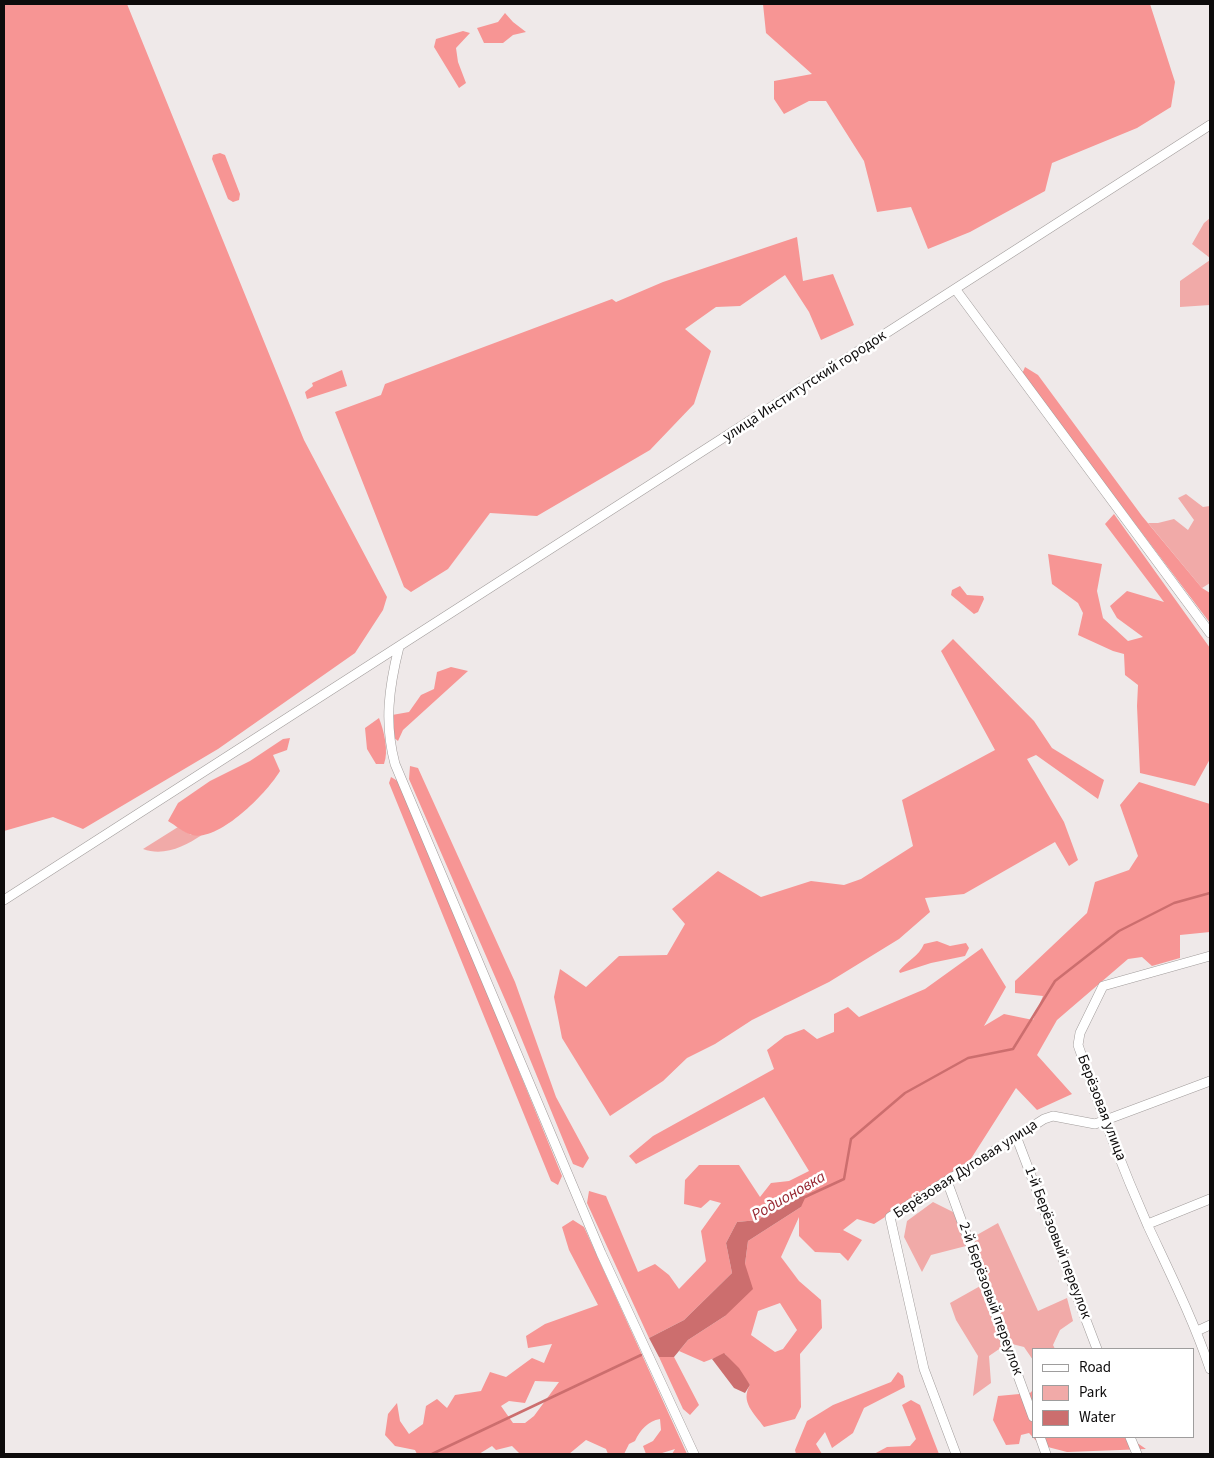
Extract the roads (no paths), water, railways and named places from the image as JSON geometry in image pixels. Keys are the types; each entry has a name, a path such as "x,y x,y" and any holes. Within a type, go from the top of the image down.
{"street":[{"name":"улица Институтский городок","path":"4,900 1210,125"},
{"path":"956,290 1210,633"},
{"path":"399,647 391,679 387,719 389,741 395,764 601,1253 692,1450"},
{"name":"Берёзовая улица","path":"1210,956 1103,986 1080,1033 1078,1045 1103,1120 1197,1331 1210,1369"},
{"name":"Берёзовая Дуговая улица","path":"956,1454 924,1369 890,1217 1044,1119 1053,1116 1086,1124 1095,1124 1210,1081"},
{"name":"1-й Берёзовый переулок","path":"1016,1136 1097,1348"},
{"name":"2-й Берёзовый переулок","path":"947,1181 1032,1414"},
{"path":"1148,1224 1210,1199"},
{"path":"1197,1331 1210,1325"},
{"path":"1040,1438 1046,1454"},
{"path":"1130,1438 1136,1454"}],"water":[{"path":"795,1195 806,1196 801,1207 748,1241 745,1264 753,1289 725,1316 688,1340 674,1357 659,1357 649,1338 684,1320 732,1273 726,1243 737,1222 758,1220"},
{"path":"724,1353 739,1368 750,1385 745,1393 734,1388 712,1359"}],"waterway":[{"name":"Родионовка","path":"805,1197 844,1179 851,1139 905,1093 968,1058 1013,1049 1055,981 1119,931 1174,903 1210,893"},
{"name":"Родионовка","path":"432,1454 641,1355"}]}
